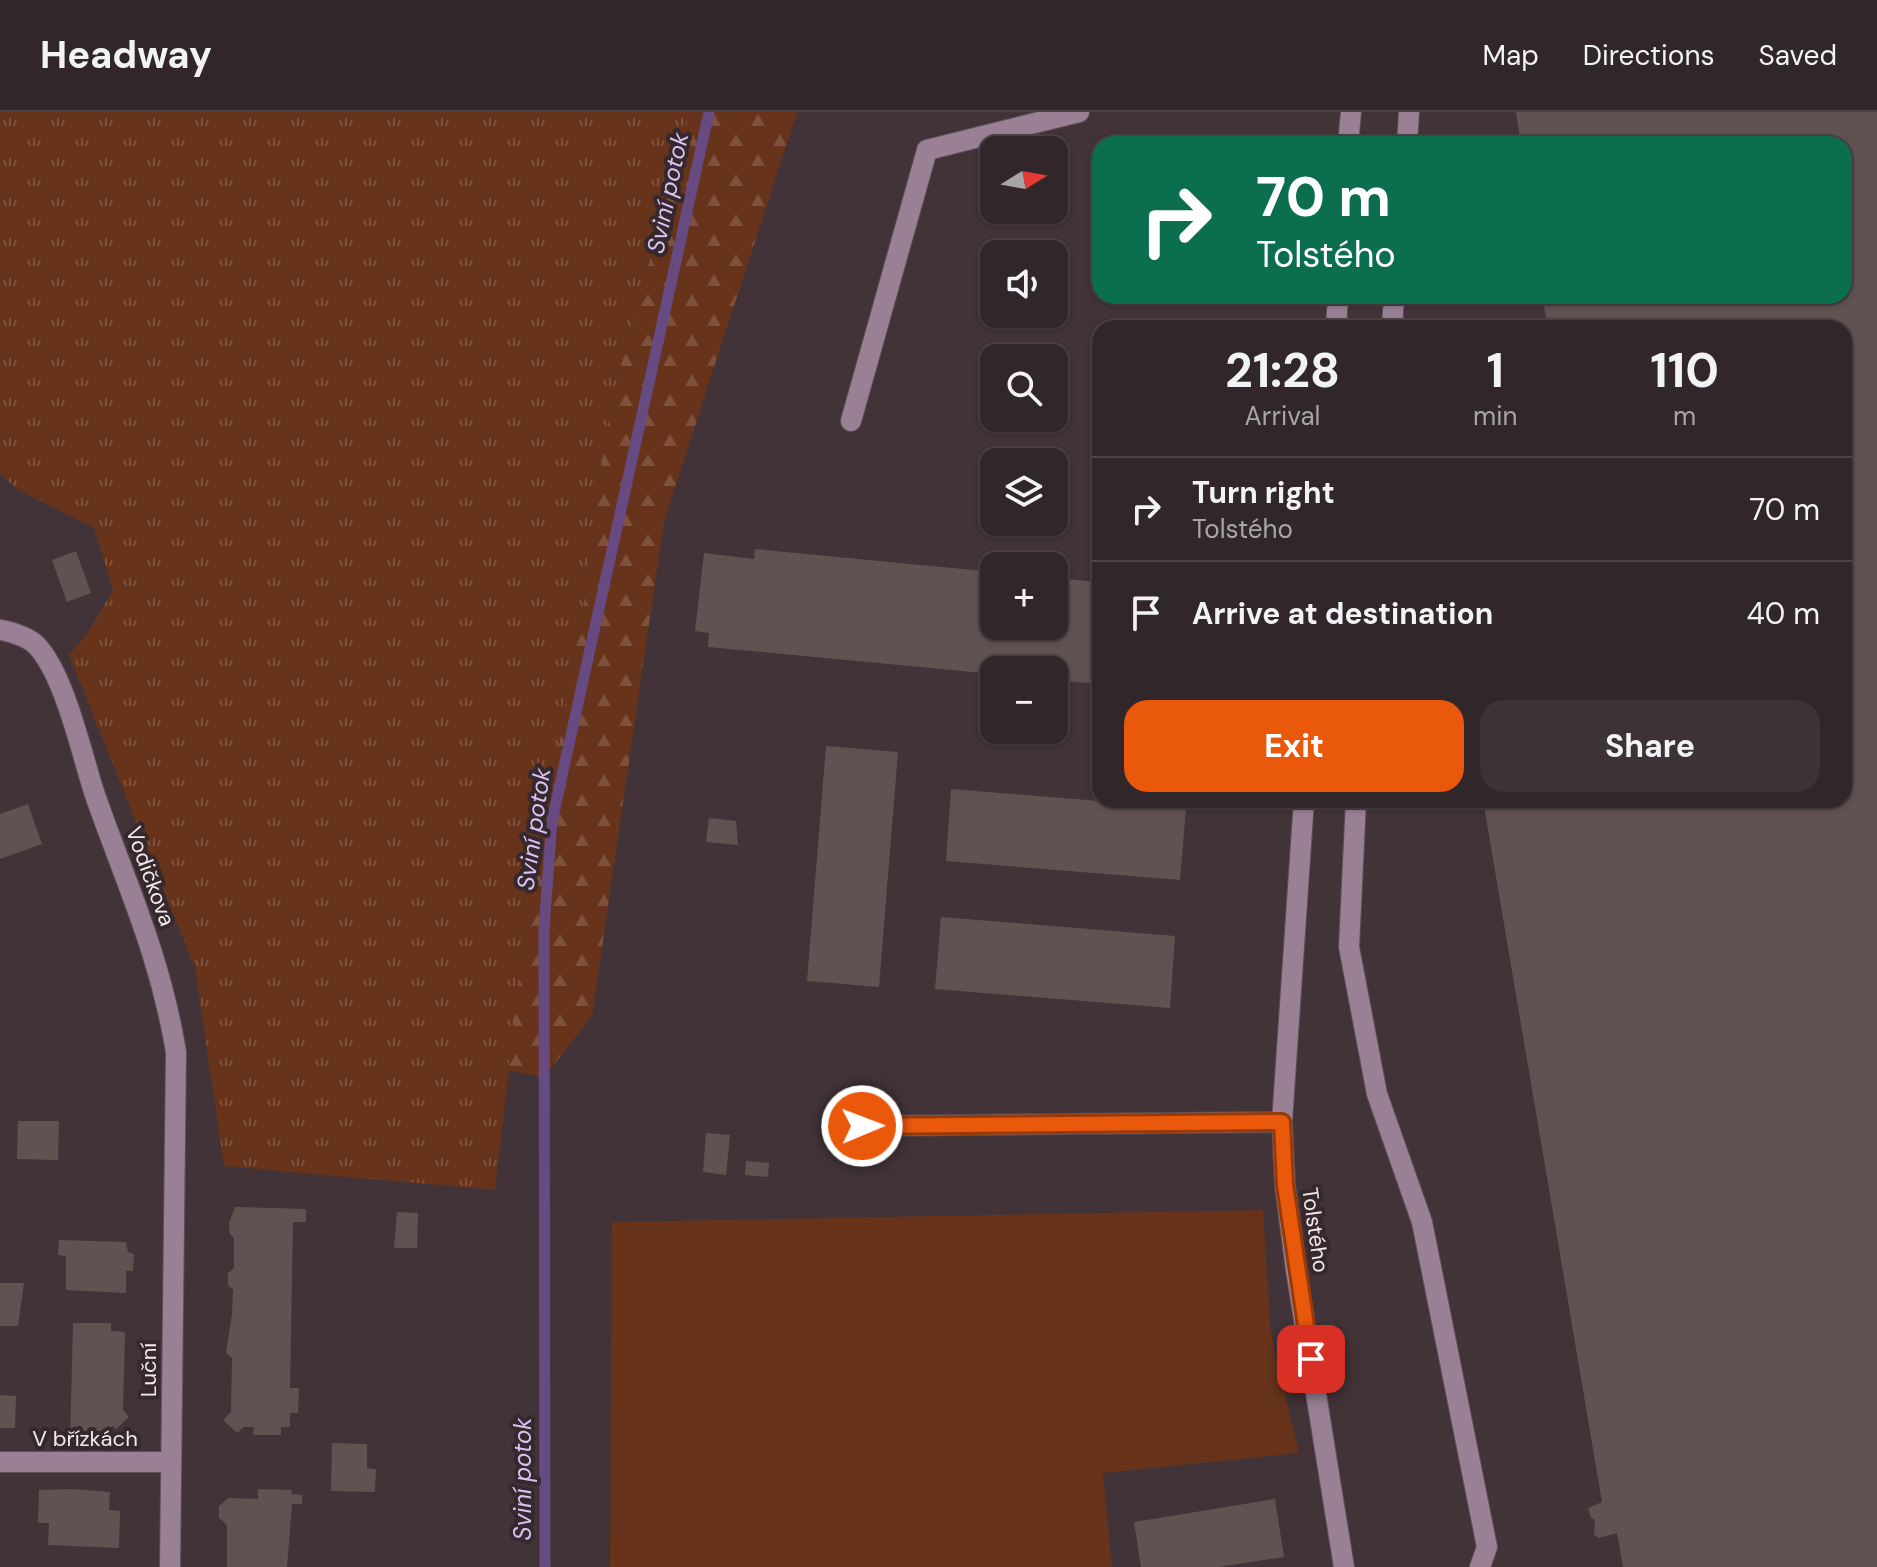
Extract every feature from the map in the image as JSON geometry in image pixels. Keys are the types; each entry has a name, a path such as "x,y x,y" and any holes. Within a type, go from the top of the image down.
{"street":[{"path":"851,421 927,150 1079,112"},
{"path":"1349,136 1351,112"},
{"path":"1408,136 1409,112"},
{"name":"Vodičkova","path":"0,630 34,642 57,678 96,797 141,912 166,995 176,1052 173,1174"},
{"name":"Tolstého","path":"1303,808 1282,1122 1285,1185 1344,1567"},
{"path":"1356,808 1349,947 1377,1094 1422,1222 1487,1547 1480,1567"},
{"path":"862,1126 1282,1122"},
{"name":"Luční","path":"170,1567 173,1174"},
{"name":"V břízkách","path":"0,1462 171,1462"}],"green space":[{"path":"0,112 690,112 615,388 603,450 589,572 520,972 495,1190 224,1166 195,968 69,655 87,634 113,590 94,528 17,489 0,474"},
{"path":"690,112 797,112 664,521 592,1016 544,1077 508,1070 520,972 589,572 603,450 615,388"},
{"path":"1263,1210 1271,1334 1299,1453 1103,1473 1112,1567 610,1567 612,1222"}],"building":[{"path":"1516,112 1877,112 1877,1567 1623,1567 1617,1533 1599,1538 1594,1535 1595,1520 1591,1518 1588,1508 1602,1502 1484,808 1852,808 1852,320 1546,320 1544,304 1852,304 1852,136 1520,136"},
{"path":"755,549 980,571 980,640 1068,640 1068,579 1092,581 1092,683 1068,681 1068,656 980,656 980,673 708,647 709,633 695,631 704,553 754,559"},
{"path":"76,551 91,593 67,602 52,560"},
{"path":"826,746 898,752 879,987 807,981"},
{"path":"951,789 1092,800 1092,808 1186,808 1180,880 946,861"},
{"path":"28,804 42,844 0,859 0,814"},
{"path":"709,818 736,821 738,845 706,842"},
{"path":"941,917 1175,936 1170,1008 935,989"},
{"path":"18,1121 59,1121 58,1160 17,1159"},
{"path":"706,1133 730,1135 726,1175 703,1172"},
{"path":"746,1161 769,1163 768,1177 745,1175"},
{"path":"235,1207 306,1209 306,1222 293,1222 290,1388 299,1388 298,1413 290,1413 290,1427 281,1427 281,1435 253,1435 254,1427 244,1427 237,1433 223,1420 231,1412 232,1358 226,1353 233,1290 228,1285 228,1273 234,1268 234,1238 230,1234 229,1223"},
{"path":"397,1212 418,1213 417,1248 394,1248"},
{"path":"59,1240 126,1242 128,1252 134,1254 133,1271 126,1271 126,1293 66,1290 66,1256 58,1255"},
{"path":"0,1283 24,1283 18,1326 0,1326"},
{"path":"73,1323 111,1323 111,1331 125,1332 123,1410 129,1417 116,1429 113,1426 105,1431 104,1445 70,1444"},
{"path":"0,1395 16,1396 15,1428 0,1428"},
{"path":"332,1443 367,1444 367,1468 376,1469 375,1492 331,1491"},
{"path":"258,1489 291,1490 292,1494 302,1495 302,1504 292,1504 287,1567 227,1567 227,1525 219,1518 219,1506 228,1498 258,1499"},
{"path":"39,1490 110,1492 109,1510 120,1511 119,1548 48,1545 49,1523 38,1523"},
{"path":"1275,1499 1284,1557 1219,1567 1141,1567 1134,1522"}],"waterway":[{"name":"Sviní potok","path":"545,1567 544,929 552,821 709,112"}],"route":[{"path":"862,1126 1282,1122 1285,1185 1311,1359"}]}
